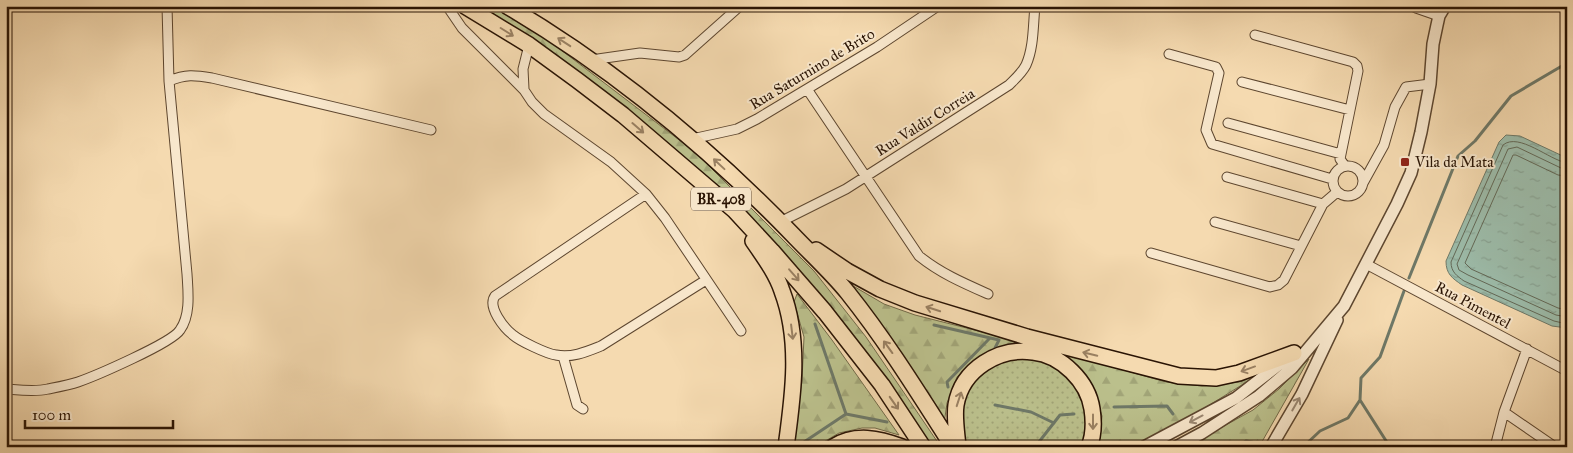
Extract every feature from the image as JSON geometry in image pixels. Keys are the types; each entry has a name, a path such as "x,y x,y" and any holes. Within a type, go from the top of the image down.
{"highway":[{"name":"BR-408","path":"465,6 529,45 623,115 734,210 825,312 882,385 923,447"},
{"name":"BR-408","path":"507,6 591,60 692,140 780,222 847,291 891,350 952,447"},
{"path":"734,210 771,267 782,290 789,313 794,348 793,384 786,447"},
{"path":"794,236 847,271 880,289 915,303 1026,337 1179,376 1216,378 1294,353"},
{"path":"958,447 956,405 963,385 973,371 993,357 1014,352 1033,352 1054,358 1068,368 1082,383 1090,397 1094,422 1088,447"},
{"path":"833,447 840,442 861,438 882,439 902,447"}],"street":[{"path":"6,389 46,390 78,382 166,342 180,330 186,315 188,297 169,80 167,6"},
{"path":"447,6 462,28 524,90 532,102 544,114 611,162 646,194 665,218 740,331"},
{"path":"591,60 640,52 679,57 685,55 740,6"},
{"name":"Rua Saturnino de Brito","path":"692,140 737,129 756,119 877,47 938,6"},
{"name":"Rua Valdir Correia","path":"780,222 826,200 1008,86 1020,75 1026,64 1035,6"},
{"path":"1413,7 1428,6"},
{"path":"1271,447 1302,394 1411,173 1430,84 1433,44 1442,11 1413,7"},
{"path":"1255,35 1353,62 1358,66 1340,159 1345,166"},
{"path":"524,90 523,69 529,45"},
{"path":"1169,54 1216,68 1219,73 1206,130 1212,144 1332,179"},
{"path":"169,80 192,75 212,78 431,130"},
{"path":"1242,82 1350,110"},
{"path":"1363,183 1361,173 1354,167 1345,166 1336,170 1332,179 1334,188 1341,195 1351,196 1359,191 1384,145 1400,96 1406,87 1430,84"},
{"path":"807,89 919,256 933,268 947,276 988,294"},
{"path":"1228,123 1341,154"},
{"path":"1358,170 1375,160"},
{"path":"1227,177 1323,204"},
{"path":"1151,253 1270,287 1278,285 1284,280 1323,204 1338,192"},
{"path":"646,194 507,287 492,300 494,310 505,328 512,335 548,354 563,356 583,353 601,346 706,280"},
{"path":"1215,222 1301,246"},
{"name":"Rua Pimentel","path":"1366,264 1567,371"},
{"path":"1144,447 1236,398 1294,353 1353,288"},
{"path":"1176,447 1202,433 1259,396 1292,368 1344,306"},
{"path":"1495,447 1504,412 1527,349"},
{"path":"563,356 577,405 584,409"},
{"path":"1504,412 1555,447"}],"green space":[{"path":"473,6 492,6 552,43 695,152 814,271 866,337 941,447 926,447 734,204 663,139 600,88"},
{"path":"843,280 884,304 915,315 1042,347 1166,382 1202,386 1239,382 1261,373 1200,411 1131,447 1099,447 1102,416 1092,385 1073,364 1015,346 978,358 957,377 947,403 944,424"},
{"path":"797,294 899,435 875,428 862,428 839,433 815,447 793,447 802,380 804,337 794,302"},
{"path":"1007,359 1040,359 1062,370 1084,397 1088,422 1083,447 965,447 959,410 974,377"},
{"path":"1309,359 1259,447 1186,447 1253,410 1279,389"}],"water":[{"path":"1506,135 1520,136 1567,158 1567,328 1552,326 1462,285 1453,278 1447,269 1446,261 1499,142"}],"waterway":[{"path":"1409,278 1458,156 1475,141 1511,96 1567,63"},
{"path":"1390,447 1360,400 1361,378 1380,357 1404,291"},
{"path":"815,324 846,414"},
{"path":"934,325 999,340 995,348"},
{"path":"948,387 947,382 990,338"},
{"path":"1303,447 1320,431 1348,418 1360,400"},
{"path":"995,405 1031,412 1054,423"},
{"path":"1114,407 1167,406 1173,414"},
{"path":"804,442 846,414 887,422"},
{"path":"1035,447 1060,415 1074,414"},
{"path":"1238,447 1246,441 1252,442"},
{"path":"377,444 388,447"},
{"path":"971,444 975,447"}],"place":[{"name":"Vila da Mata","path":"1405,162"}]}
